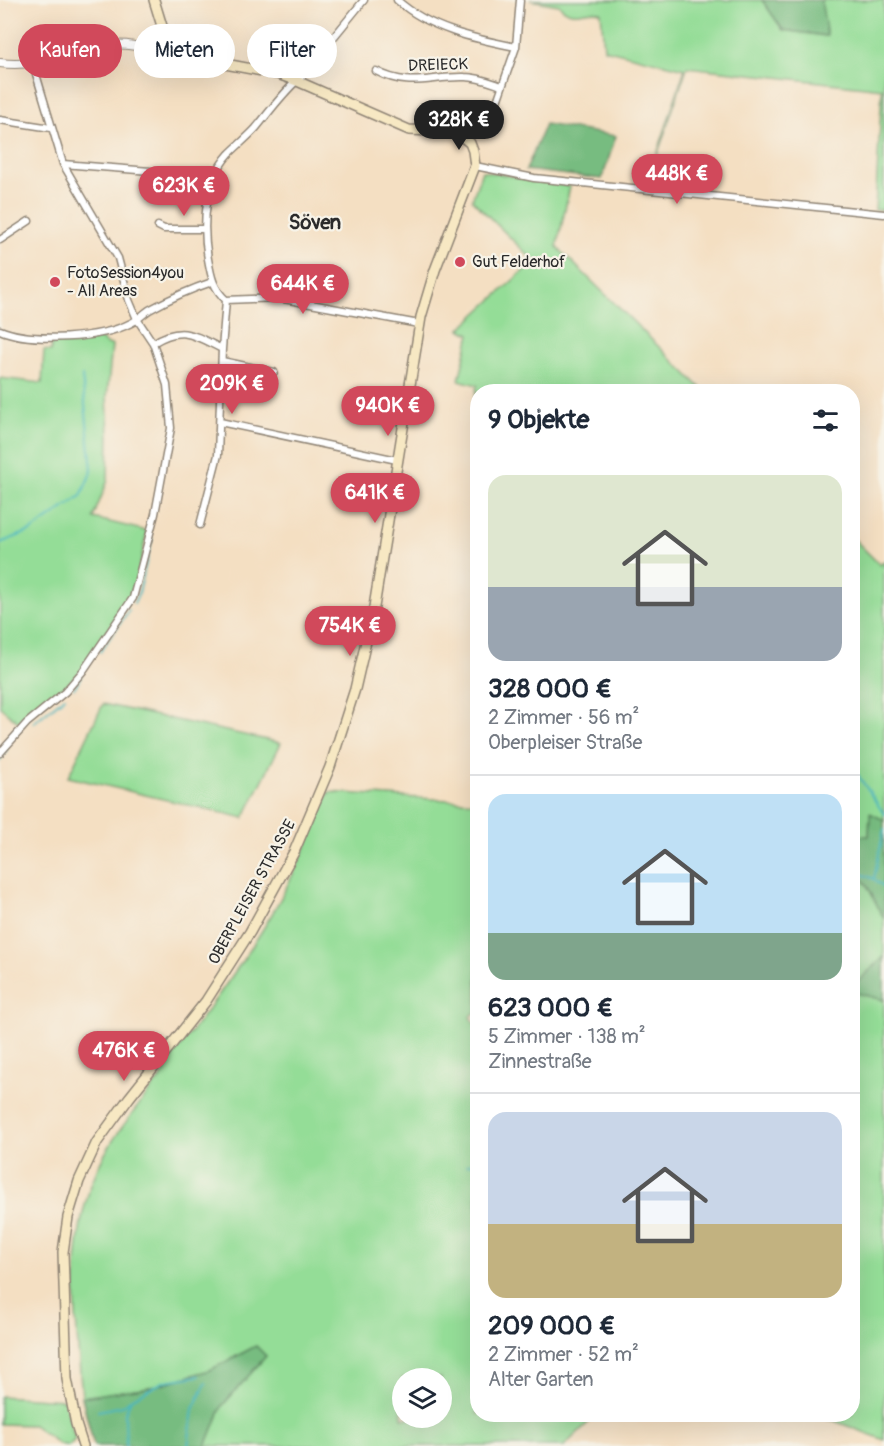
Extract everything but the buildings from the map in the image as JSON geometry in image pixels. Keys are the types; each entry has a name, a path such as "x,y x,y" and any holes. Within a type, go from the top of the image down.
{"main road":[{"path":"154,0 161,24"},
{"path":"235,66 278,74 297,81 409,130 459,134 470,143 475,166"},
{"name":"OBERPLEISER STRASSE","path":"84,1446 74,1414 67,1379 63,1252 68,1217 79,1181 97,1142 206,1000 250,932 302,834 332,760 366,647 382,565 419,324 435,270 475,166"}],"street":[{"path":"364,0 297,81 218,170 207,202 205,229 212,282 217,292 226,300 278,298 419,324"},
{"path":"397,0 411,12 471,38 516,47"},
{"path":"480,133 492,116 516,47 520,0"},
{"path":"0,63 18,64"},
{"name":"DREIECK","path":"376,71 388,78 411,82 463,77 477,78 502,86"},
{"path":"0,753 27,723 65,692 83,672 133,598 155,514 171,428 167,385 153,343 137,320 118,258 63,164 37,78"},
{"path":"0,120 51,128"},
{"path":"63,164 150,171"},
{"path":"475,166 534,178 884,214"},
{"path":"0,240 29,221"},
{"path":"158,226 164,230 205,229"},
{"path":"0,330 39,338 73,337 102,332 129,324 148,311 212,282"},
{"path":"200,525 218,455 226,300"},
{"path":"153,343 173,332 184,332 222,349"},
{"path":"222,361 274,372"},
{"path":"219,422 397,460"}],"green space":[{"path":"530,0 762,0 783,30 826,36 821,0 884,0 884,210 875,210 882,89 687,67 647,185 685,69 604,49 601,12 574,13 564,10 559,5"},
{"path":"762,0 821,0 827,36 783,30"},
{"path":"545,124 616,136 602,179 526,170"},
{"path":"482,171 570,186 557,247 697,384 473,384 459,380 470,334 460,329 534,261 472,200"},
{"path":"100,337 106,344 112,345 107,397 108,480 93,518 147,531 138,575 129,599 80,673 18,722 0,707 0,378 42,383 44,350 51,351 52,341"},
{"path":"860,545 880,565 884,561 884,820 870,814 869,837 860,836"},
{"path":"103,704 281,743 244,818 68,777"},
{"path":"329,792 470,802 470,1422 589,1422 564,1446 206,1446 222,1406 266,1356 256,1346 210,1370 156,1386 82,1397 75,1299 76,1266 79,1234 96,1171 118,1133 165,1072 163,1069 254,943 292,876"},
{"path":"870,813 884,820 884,919 867,885 860,877 860,836 869,836"},
{"path":"860,877 867,885 884,919 884,957 860,980"},
{"path":"884,957 884,1000 860,994 860,980"},
{"path":"860,994 884,1000 884,1440 837,1422 860,1422"},
{"path":"256,1346 266,1356 222,1406 206,1446 94,1446 82,1397 156,1386 210,1370"},
{"path":"0,1396 64,1400 75,1439 69,1446 59,1444 33,1425 0,1424"}],"waterway":[{"path":"0,543 31,531 81,496 92,470 82,376"},
{"path":"134,603 139,592 152,538"},
{"path":"100,652 129,610"},
{"path":"74,688 82,676"},
{"path":"33,723 65,697"},
{"path":"0,760 7,749"},
{"path":"860,778 884,814"},
{"path":"874,879 884,829"},
{"path":"860,873 874,879 884,887"},
{"path":"98,1411 123,1406 131,1399 165,1381 199,1376"},
{"path":"188,1446 193,1409 206,1383"},
{"path":"126,1446 125,1413 130,1402"}],"place":[{"name":"Gut Felderhof","path":"460,262"},
{"name":"FotoSession4you - All Areas","path":"55,282"}],"district":[{"name":"Söven","path":"315,222"}]}
